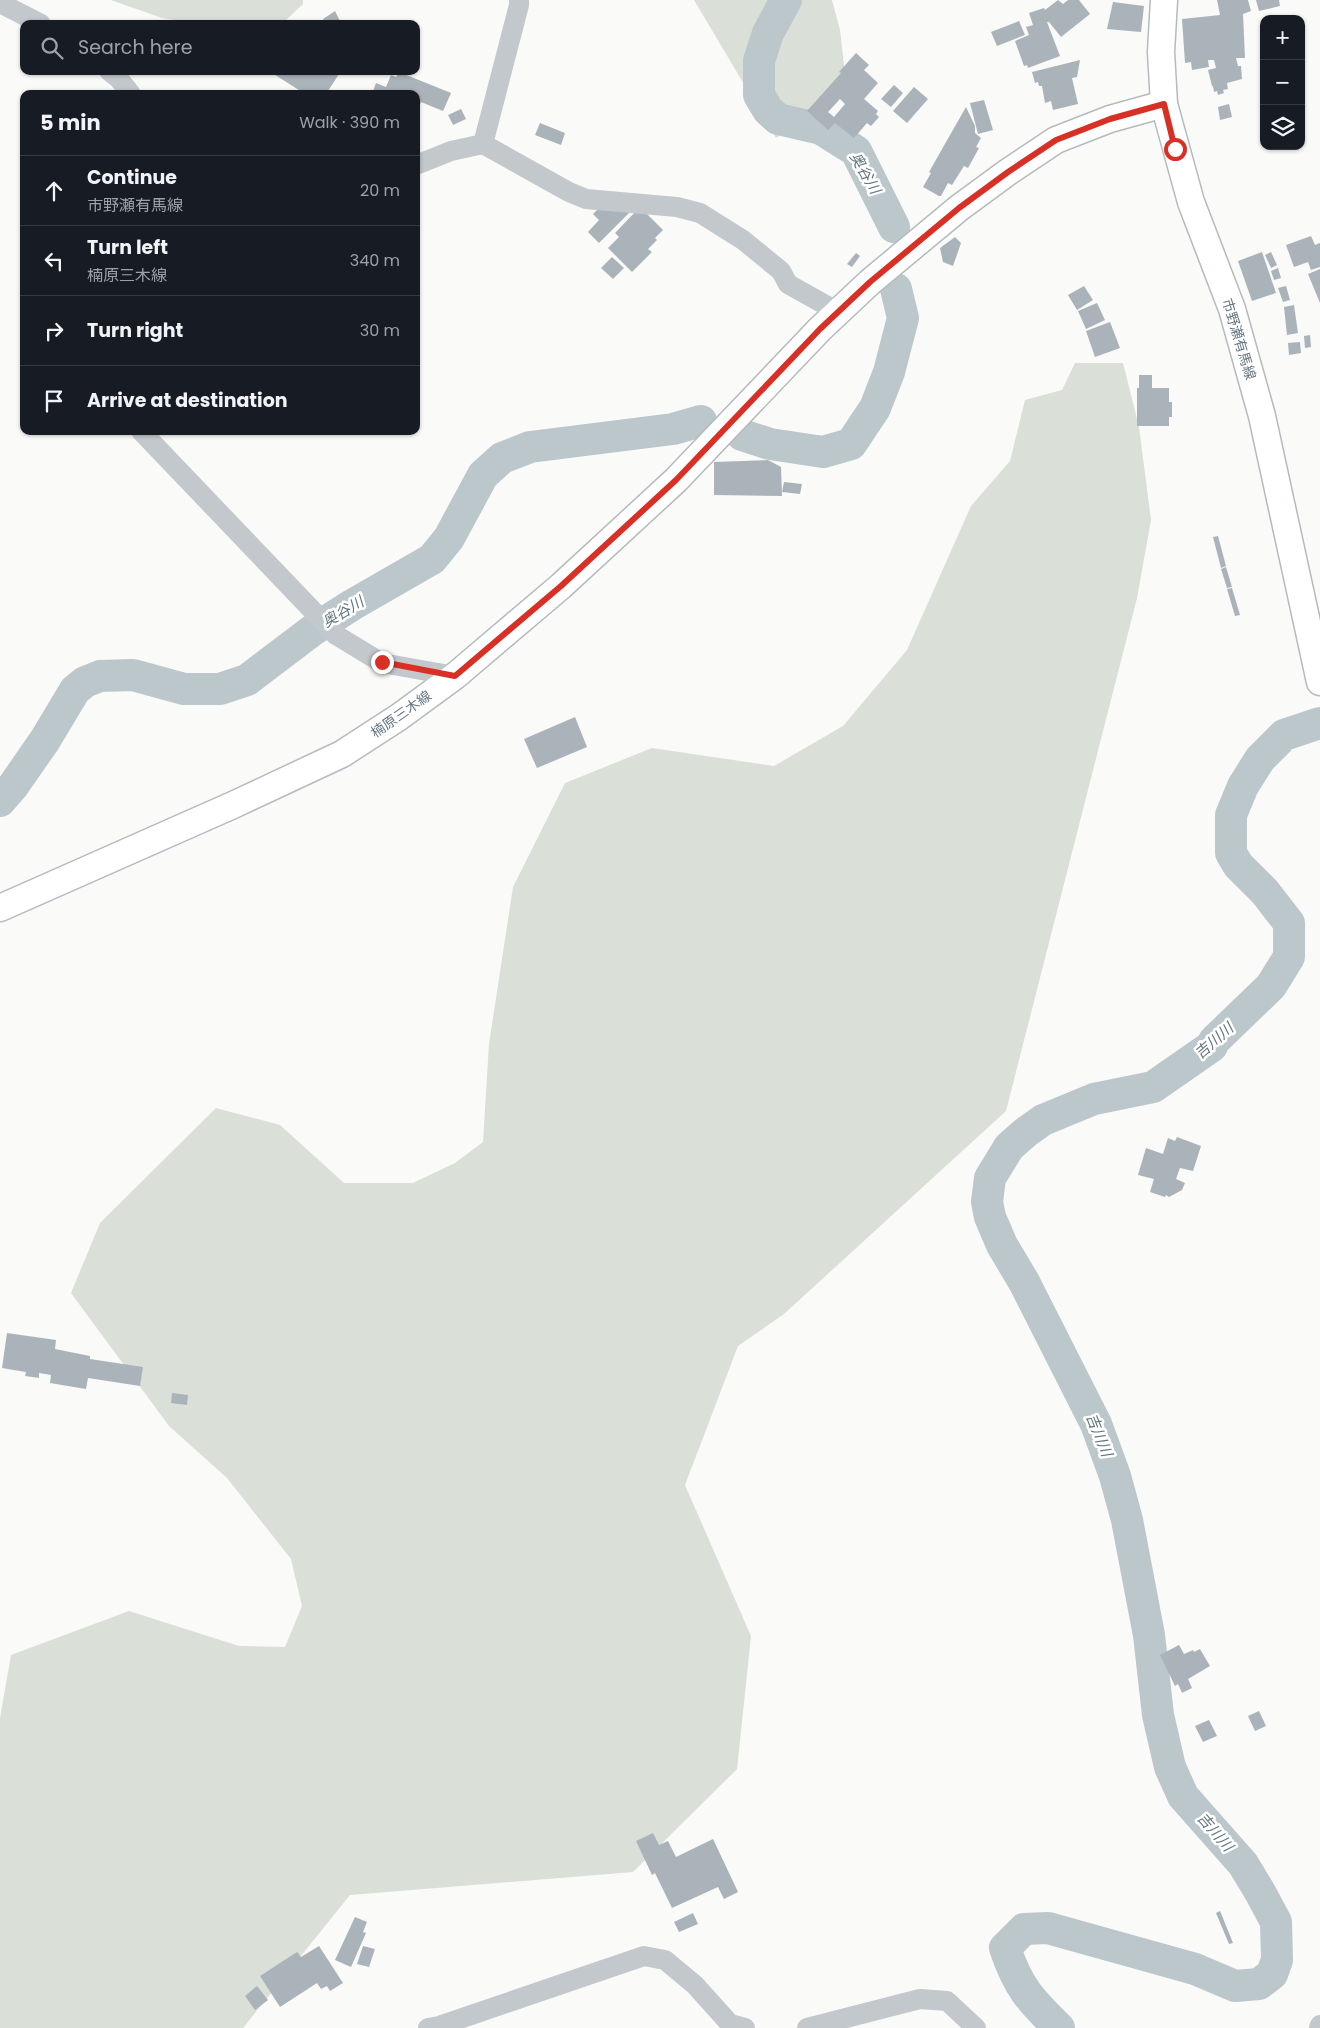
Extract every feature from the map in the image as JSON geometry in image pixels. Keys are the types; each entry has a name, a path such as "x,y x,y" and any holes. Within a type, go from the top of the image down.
{"main road":[{"name":"市野瀬有馬線","path":"1164,0 1160,52 1164,104 1191,202 1232,309 1262,416 1320,682"},
{"name":"楠原三木線","path":"0,908 233,805 342,754 399,718 455,676 561,586 676,480 838,312 870,282 959,208 1056,140 1110,119 1164,104"}],"street":[{"path":"483,144 519,0"},
{"path":"0,3 33,20"},
{"path":"114,75 128,90"},
{"path":"420,163 451,151 483,144 569,192 586,199 677,207 700,212 743,240 781,271 788,284 838,312"},
{"path":"145,435 336,635 382,662 455,676"},
{"path":"428,2028 439,2026 644,1956 665,1960 696,1985 730,2024 745,2028"},
{"path":"806,2028 920,1999 947,2001 976,2028"}],"shaded area":[{"path":"111,0 303,0 303,4 286,20 175,20 162,18"},
{"path":"694,0 832,0 840,30 847,91 776,138"},
{"path":"1075,363 1123,363 1139,427 1151,520 1137,598 1006,1111 784,1314 738,1346 685,1485 751,1636 737,1769 633,1872 350,1895 243,2028 0,2028 0,1718 11,1655 129,1611 239,1646 285,1647 302,1606 291,1559 227,1478 169,1426 71,1293 100,1223 216,1108 280,1125 344,1183 413,1183 455,1163 483,1142 489,1044 513,887 565,783 652,748 774,766 843,726 907,650 971,506 1010,461 1025,400 1062,390"}],"building":[{"path":"1058,0 1063,4 1068,0 1079,0 1090,14 1061,37 1047,22 1060,56 1028,68 1027,65 1024,66 1015,41 1029,35 1026,27 1033,25 1029,13 1044,8 1045,10"},
{"path":"1217,0 1248,0 1251,11 1243,14 1245,58 1236,58 1238,66 1241,66 1242,79 1227,83 1228,89 1223,90 1224,93 1218,95 1217,91 1214,92 1208,70 1216,68 1214,60 1208,60 1209,67 1192,70 1191,62 1185,63 1182,19 1220,15"},
{"path":"1256,0 1279,0 1280,6 1259,11"},
{"path":"1113,2 1144,6 1141,32 1107,29"},
{"path":"335,11 340,20 324,20"},
{"path":"1019,21 1025,35 997,46 991,32"},
{"path":"856,53 869,65 864,70 878,83 864,99 878,111 876,114 879,117 871,126 867,123 854,138 835,123 828,130 807,111 841,73 839,72","holes":["840,99 845,104 834,117 828,112"]},
{"path":"1080,60 1077,77 1072,78 1078,104 1053,110 1051,101 1045,103 1042,86 1039,86 1038,82 1035,83 1032,72"},
{"path":"275,75 338,75 329,90 299,90"},
{"path":"391,75 396,77 397,75 406,75 451,93 443,111 421,102 420,104 420,90 373,90 376,83 386,87"},
{"path":"894,85 903,93 891,107 881,99"},
{"path":"914,87 928,99 907,123 893,111"},
{"path":"984,100 993,130 978,134 970,103"},
{"path":"1229,104 1232,117 1220,120 1218,107"},
{"path":"966,107 975,126 975,133 981,138 976,147 979,148 968,168 964,166 952,185 948,183 941,196 939,196 923,187 931,173 929,172"},
{"path":"461,109 466,119 453,125 448,115"},
{"path":"540,123 565,133 561,145 535,135"},
{"path":"612,195 629,213 599,243 588,232 599,220 593,214"},
{"path":"640,207 663,230 648,249 652,252 632,272 608,248 619,237 615,233"},
{"path":"1311,236 1315,245 1320,243 1320,267 1311,270 1308,262 1294,267 1286,245"},
{"path":"955,237 961,243 953,266 943,262 940,248"},
{"path":"1262,252 1276,293 1252,301 1238,261"},
{"path":"1271,252 1277,265 1271,268 1265,255"},
{"path":"856,253 860,256 852,267 847,264"},
{"path":"612,257 624,268 613,279 601,268"},
{"path":"1278,268 1281,278 1274,280 1271,271"},
{"path":"1320,269 1320,303 1308,274"},
{"path":"1084,286 1093,300 1077,310 1068,295"},
{"path":"1286,286 1290,300 1283,302 1278,288"},
{"path":"1097,303 1105,320 1086,329 1078,311"},
{"path":"1294,305 1298,333 1287,335 1284,307"},
{"path":"1110,322 1120,348 1095,357 1086,331"},
{"path":"1310,335 1311,347 1305,348 1304,336"},
{"path":"1300,342 1301,353 1289,355 1288,343"},
{"path":"1139,375 1152,375 1152,388 1169,388 1169,402 1172,402 1172,417 1169,417 1169,426 1137,426"},
{"path":"768,460 781,467 782,496 714,495 714,462"},
{"path":"784,482 802,484 800,494 782,492"},
{"path":"1218,536 1226,566 1221,568 1213,537"},
{"path":"1226,567 1232,587 1227,588 1221,569"},
{"path":"1232,588 1240,615 1235,616 1227,589"},
{"path":"575,717 587,747 537,768 524,739"},
{"path":"1177,1137 1201,1146 1193,1171 1180,1168 1176,1179 1185,1183 1182,1190 1169,1197 1150,1192 1154,1179 1138,1175 1146,1148 1163,1154 1168,1138 1175,1141"},
{"path":"7,1333 56,1340 55,1349 90,1356 90,1359 143,1367 140,1386 88,1378 86,1389 50,1383 51,1375 39,1373 39,1378 25,1376 26,1372 2,1368"},
{"path":"172,1393 188,1395 187,1405 171,1403"},
{"path":"1179,1645 1184,1654 1200,1649 1210,1666 1188,1679 1192,1688 1182,1693 1178,1684 1175,1686 1160,1655"},
{"path":"1259,1711 1266,1726 1255,1731 1248,1716"},
{"path":"1209,1720 1217,1736 1203,1742 1195,1726"},
{"path":"653,1833 659,1845 668,1841 676,1857 713,1839 738,1892 724,1899 718,1887 672,1908 655,1873 652,1875 636,1841"},
{"path":"1220,1911 1233,1943 1229,1944 1216,1913"},
{"path":"693,1913 698,1924 679,1932 674,1922"},
{"path":"355,1917 367,1922 363,1932 366,1933 351,1967 335,1960"},
{"path":"319,1946 343,1983 330,1991 327,1986 321,1989 317,1983 280,2007 260,1976 297,1952 301,1957"},
{"path":"363,1946 375,1949 369,1967 357,1964"},
{"path":"257,1986 268,2000 255,2010 245,1996"}],"waterway":[{"name":"奥谷川","path":"786,0 768,33 759,61 759,95 768,110 778,119 821,129 856,151 894,227"},
{"name":"奥谷川","path":"742,435 770,444 823,452 851,444 875,408 889,372 903,318 896,289"},
{"name":"奥谷川","path":"0,801 13,786 45,740 75,690 85,682 100,676 133,675 184,689 220,689 247,680 313,630 432,559 449,538 483,475 502,458 530,447 673,429 701,421"},
{"name":"吉川川","path":"1059,2028 1026,1992 1015,1973 1005,1948 1024,1929 1048,1928 1195,1969 1235,1986 1259,1984 1272,1974 1277,1960 1276,1922 1243,1864 1183,1796 1170,1767 1158,1715 1149,1635 1127,1520 1115,1476 1096,1424 1024,1282 1002,1245 990,1217 987,1202 990,1178 1009,1147 1043,1120 1094,1099 1153,1087 1212,1046 1214,1041 1271,986 1289,957 1289,923 1265,892 1238,865 1231,853 1231,815 1243,786 1260,759 1284,735 1320,723"}],"route":[{"path":"382,662 455,676 561,586 676,480 820,329 870,282 959,208 1056,140 1110,119 1164,104 1175,149"}]}
